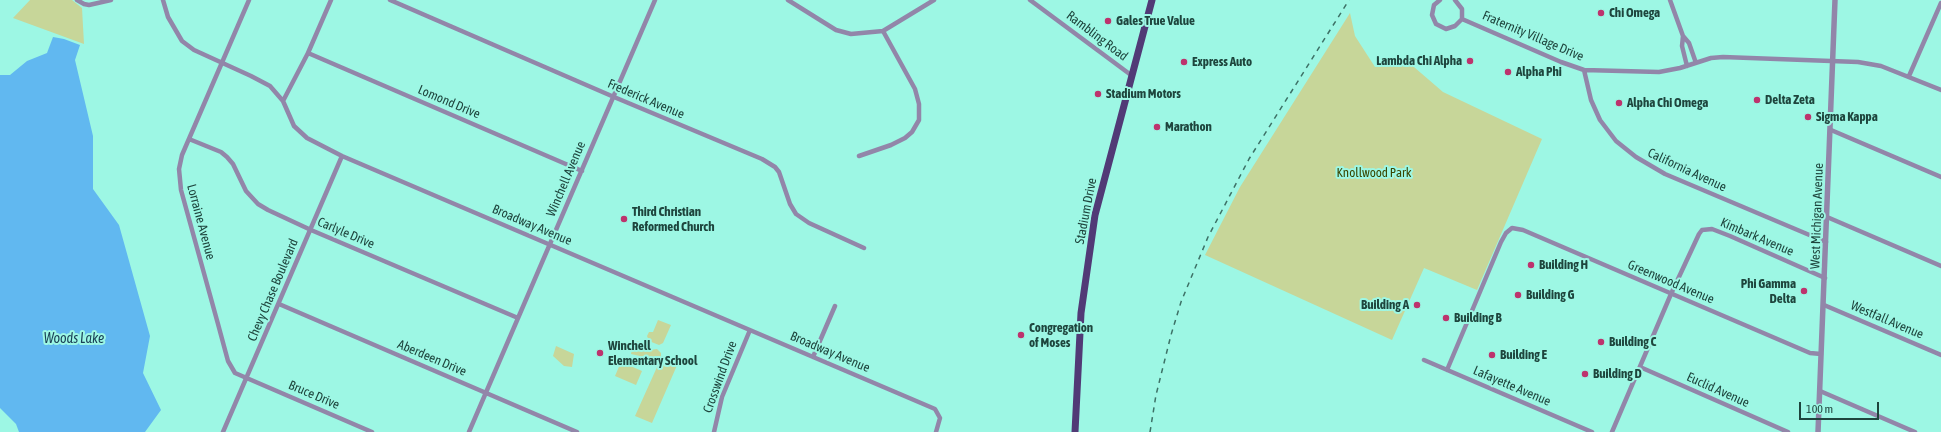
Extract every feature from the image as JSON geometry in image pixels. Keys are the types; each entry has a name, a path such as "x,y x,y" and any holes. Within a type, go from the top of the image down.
{"main road":[{"name":"Stadium Drive","path":"1075,432 1081,314 1095,214 1152,0"}],"street":[{"path":"77,0 84,4 90,4 111,0"},
{"name":"Broadway Avenue","path":"163,0 168,17 182,41 194,50 270,86 283,101 294,126 302,135 342,156 935,409 940,415 940,421 936,432"},
{"name":"Lorraine Avenue","path":"247,379 235,373 228,361 181,190 179,169 182,155 249,0"},
{"path":"283,101 308,53 331,0"},
{"name":"Frederick Avenue","path":"390,0 769,163 779,172 790,204 796,214 809,223 864,248"},
{"name":"Winchell Avenue","path":"469,432 655,0"},
{"path":"788,0 836,30 844,33 858,34 883,31 934,0"},
{"name":"Rambling Road","path":"1030,0 1131,75"},
{"name":"Fraternity Village Drive","path":"1440,0 1432,10 1433,20 1441,27 1451,28 1462,19 1462,9 1455,0"},
{"path":"1670,0 1683,36 1689,43 1696,63"},
{"name":"West Michigan Avenue","path":"1818,432 1834,61 1835,0"},
{"path":"1909,76 1941,4"},
{"name":"Fraternity Village Drive","path":"1462,19 1561,62 1584,70 1659,72 1723,57 1834,61 1870,64 1909,76 1941,90"},
{"path":"859,156 891,145 905,138 912,132 919,120 920,112 915,89 883,31"},
{"path":"1683,36 1682,46 1687,66"},
{"name":"Lomond Drive","path":"308,53 582,171"},
{"name":"California Avenue","path":"1584,70 1591,100 1600,120 1616,140 1636,157 1672,177 1826,242"},
{"path":"1831,130 1941,176"},
{"name":"Carlyle Drive","path":"189,139 221,152 227,157 233,164 246,191 258,204 268,210 311,230 518,318"},
{"name":"Chevy Chase Boulevard","path":"223,432 342,156"},
{"path":"1827,217 1941,266"},
{"name":"Greenwood Avenue","path":"1447,370 1501,242 1506,233 1512,228 1523,230 1810,353 1821,354"},
{"name":"Kimbark Avenue","path":"1671,294 1702,230 1712,229 1718,231 1825,278"},
{"path":"1612,432 1671,294"},
{"name":"Aberdeen Drive","path":"279,304 577,432"},
{"name":"Westfall Avenue","path":"1824,305 1941,355"},
{"path":"813,357 835,306"},
{"name":"Crosswind Drive","path":"714,432 722,397 750,330"},
{"name":"Lafayette Avenue","path":"1424,360 1592,432"},
{"name":"Euclid Avenue","path":"1640,367 1788,432"},
{"name":"Bruce Drive","path":"247,379 372,432"},
{"path":"1820,391 1915,432"}],"green space":[{"path":"30,0 72,0 82,8 84,44 13,18"},
{"name":"Knollwood Park","path":"1350,13 1355,36 1375,67 1407,61 1443,92 1542,139 1477,290 1424,268 1392,340 1205,255 1240,187"},
{"path":"658,320 671,325 663,343 659,345 649,341 647,336 649,332 653,332"},
{"path":"636,341 642,342 643,351 657,349 661,353 661,356 658,359 651,358 646,360 640,356 631,354 633,345"},
{"path":"556,346 574,354 572,367 564,366 553,356"},
{"path":"662,356 678,363 652,423 635,416"},
{"path":"621,362 642,371 636,385 615,376"}],"water":[{"name":"Woods Lake","path":"53,37 64,39 80,45 75,60 93,136 93,189 119,225 150,336 143,373 161,410 145,432 19,432 16,424 0,408 0,75 10,75 27,61 47,53"},
{"path":"1538,350 1544,352 1539,363 1533,361"}],"railway":[{"path":"1150,432 1156,395 1171,335 1181,302 1208,237 1249,159 1349,0"}],"place":[{"name":"Chi Omega","path":"1601,13"},
{"name":"Gales True Value","path":"1108,21"},
{"name":"Lambda Chi Alpha","path":"1470,61"},
{"name":"Express Auto","path":"1184,62"},
{"name":"Alpha Phi","path":"1508,72"},
{"name":"Stadium Motors","path":"1098,94"},
{"name":"Delta Zeta","path":"1757,100"},
{"name":"Alpha Chi Omega","path":"1619,103"},
{"name":"Sigma Kappa","path":"1808,117"},
{"name":"Marathon","path":"1157,127"},
{"name":"Third Christian Reformed Church","path":"624,219"},
{"name":"Building H","path":"1531,265"},
{"name":"Phi Gamma Delta","path":"1804,291"},
{"name":"Building G","path":"1518,295"},
{"name":"Building A","path":"1417,305"},
{"name":"Building B","path":"1446,318"},
{"name":"Congregation of Moses","path":"1021,335"},
{"name":"Building C","path":"1601,342"},
{"name":"Winchell Elementary School","path":"600,353"},
{"name":"Building E","path":"1492,355"},
{"name":"Building D","path":"1585,374"}]}
